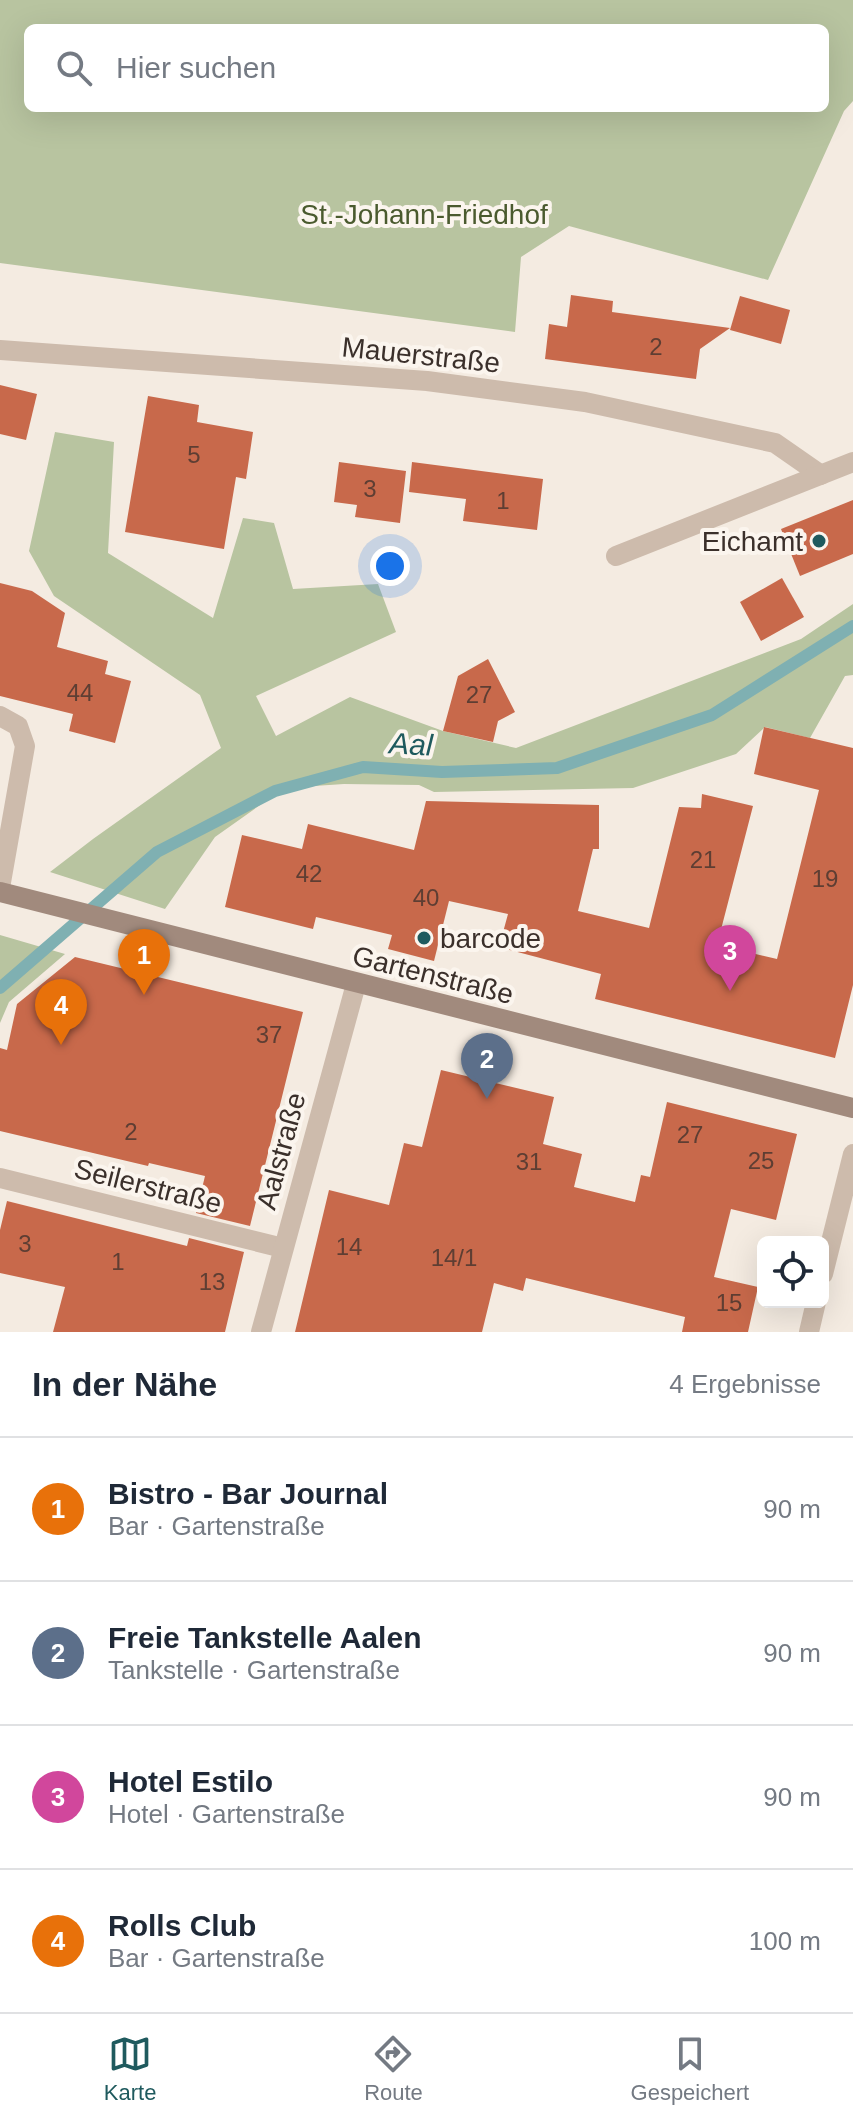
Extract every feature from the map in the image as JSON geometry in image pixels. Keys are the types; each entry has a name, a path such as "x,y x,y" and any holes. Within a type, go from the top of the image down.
{"street":[{"name":"Mauerstraße","path":"0,350 427,381 585,402 775,443 821,475"},
{"path":"616,556 853,462"},
{"name":"Gartenstraße","path":"0,716 18,726 25,746 0,890 113,923 853,1108"},
{"name":"Aalstraße","path":"261,1332 356,984"},
{"path":"829,1250 853,1154"},
{"name":"Seilerstraße","path":"0,1178 283,1248"},
{"path":"809,1332 815,1308"}],"green space":[{"name":"St.-Johann-Friedhof","path":"0,0 853,0 853,101 844,111 768,280 569,226 521,257 515,332 0,263"},
{"path":"55,432 114,442 108,553 213,618 243,518 274,523 293,589 378,584 396,632 256,696 276,736 350,697 443,731 516,748 801,639 853,604 853,675 845,676 810,738 765,727 736,754 633,788 434,792 419,785 344,784 284,788 215,837 165,909 50,872 221,748 200,695 54,596 29,551"},
{"path":"0,935 65,954 9,1002 0,1023"}],"building":[{"path":"571,295 613,301 612,312 730,328 700,349 696,379 545,359 549,324 567,327"},
{"path":"740,296 790,310 781,344 730,330"},
{"path":"0,385 37,394 26,440 0,434"},
{"path":"148,396 199,405 197,422 253,432 246,479 236,477 224,549 125,532"},
{"path":"339,462 406,471 400,523 355,517 357,505 334,502"},
{"path":"412,462 543,479 537,530 463,521 466,499 409,492"},
{"name":"Eichamt","path":"853,500 853,554 800,576 781,529"},
{"path":"782,578 804,617 761,641 740,602"},
{"path":"0,583 32,591 65,613 57,647 108,661 105,674 131,681 115,743 69,731 73,714 0,696"},
{"path":"488,659 515,712 498,721 493,742 443,731 458,676"},
{"path":"764,727 853,748 853,985 835,1058 595,999 601,974 499,947 508,914 449,901 434,961 388,949 392,935 316,917 313,929 225,907 242,835 302,849 308,824 414,850 426,801 599,805 599,849 593,849 578,911 649,928 679,807 701,808 702,794 753,806 717,945 777,959 819,790 754,774"},
{"path":"75,957 303,1012 250,1226 196,1213 205,1176 149,1163 148,1166 0,1131 0,1048 7,1050 17,1004"},
{"path":"441,1070 554,1097 543,1144 582,1154 574,1187 635,1202 641,1175 650,1177 667,1102 797,1134 776,1220 731,1209 714,1277 757,1287 748,1332 682,1332 685,1317 526,1278 523,1291 494,1283 482,1332 295,1332 329,1190 389,1205 404,1143 422,1147"},
{"path":"7,1201 187,1246 189,1238 244,1252 225,1332 53,1332 65,1287 0,1273 0,1230"}],"waterway":[{"name":"Aal","path":"0,988 157,852 275,791 363,767 442,772 557,768 712,715 853,626"}],"place":[{"name":"Eichamt","path":"819,541"},
{"name":"barcode","path":"424,938"},
{"name":"Hotel Estilo","path":"730,991"},
{"name":"Bistro - Bar Journal","path":"144,995"},
{"name":"Rolls Club","path":"61,1045"},
{"name":"Freie Tankstelle Aalen","path":"487,1099"}]}
